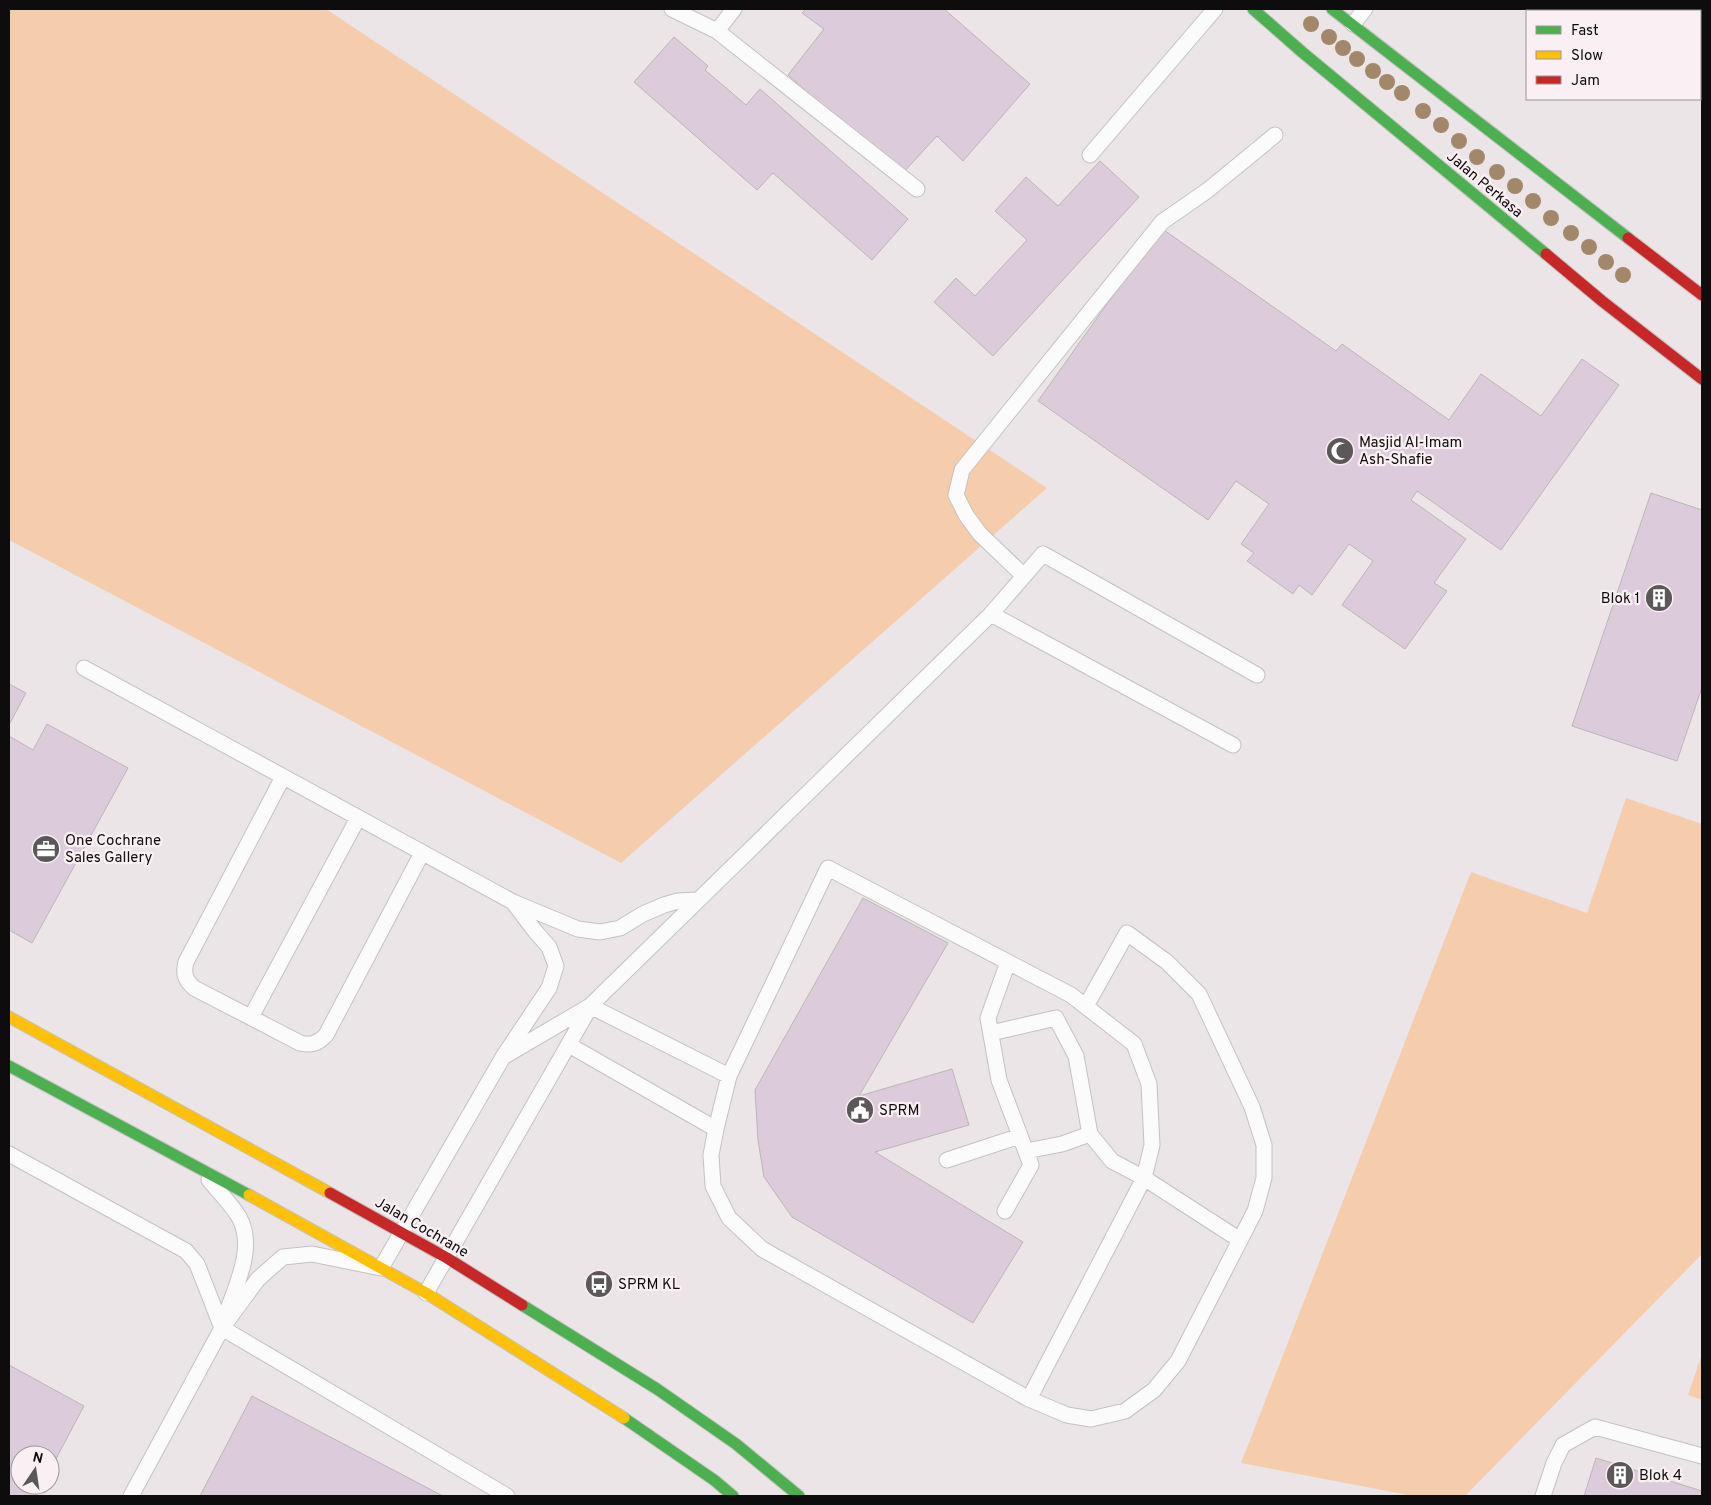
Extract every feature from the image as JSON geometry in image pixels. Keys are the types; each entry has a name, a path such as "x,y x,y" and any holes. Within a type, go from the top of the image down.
{"street":[{"name":"Jalan Perkasa","path":"1253,9 1302,52 1602,301 1702,379"},
{"path":"1332,9 1702,295"},
{"name":"Jalan Cochrane","path":"9,1018 447,1258 657,1389 736,1444 799,1496"},
{"path":"9,1066 200,1168 426,1293 630,1421 714,1480 733,1496"}],"lane":[{"path":"672,9 717,31 917,189"},
{"path":"717,31 734,9"},
{"path":"1090,155 1215,9"},
{"path":"1352,24 1365,9"},
{"path":"1024,576 980,534 966,515 956,495 962,470 1162,222 1208,190 1275,135"},
{"path":"503,1057 590,1006 991,614 1043,554 1258,675"},
{"path":"991,614 1233,745"},
{"path":"84,668 513,902 578,929 600,932 620,928 643,914 664,905 678,901 697,900"},
{"path":"283,777 186,962 184,971 187,981 194,988 300,1043 309,1045 319,1042 326,1035 422,853"},
{"path":"251,1017 358,818"},
{"path":"1030,1400 1144,1178 1152,1145 1149,1084 1134,1044 1086,1006 1070,995 828,868 728,1076 711,1155 713,1186 729,1218 762,1249 1030,1400 1067,1415 1091,1419 1125,1411 1154,1390 1178,1361 1255,1211 1264,1178 1264,1145 1252,1107 1199,994 1167,962 1127,933 1086,1006"},
{"path":"131,1496 222,1328 258,1279 283,1257 312,1254 381,1268 503,1057 549,988 556,966 549,947 535,932 513,902"},
{"path":"1005,1211 1031,1165 999,1080 988,1018 1008,962"},
{"path":"426,1293 590,1006"},
{"path":"590,1006 728,1076"},
{"path":"990,1033 1056,1018 1076,1056 1090,1134 1112,1160 1144,1178 1240,1240"},
{"path":"569,1045 716,1129"},
{"path":"1026,1151 1062,1144 1090,1134"},
{"path":"947,1160 1020,1136"},
{"path":"9,1154 186,1251 197,1264 222,1328 507,1496"},
{"path":"200,1168 239,1217 246,1238 240,1274 222,1328"},
{"path":"1543,1496 1554,1463 1563,1445 1595,1427 1702,1456"}],"shaded area":[{"path":"9,9 326,9 1047,488 621,863 9,540"},
{"path":"1626,798 1702,824 1702,1254 1465,1496 1413,1496 1241,1463 1471,872 1587,913"},
{"path":"1702,1354 1702,1400 1688,1395"}],"building":[{"path":"806,9 944,9 1030,84 963,161 937,136 901,175 788,75 824,29 802,13"},
{"path":"1648,9 1702,9 1702,44 1701,10"},
{"path":"674,37 708,66 705,70 746,105 760,89 908,219 872,260 773,173 757,190 634,82"},
{"path":"1100,161 1139,197 993,356 934,302 956,278 975,296 1027,240 995,211 1026,177 1058,206"},
{"name":"Masjid Al-Imam Ash-Shafie","path":"1161,228 1336,351 1342,344 1449,420 1481,374 1541,416 1582,359 1619,385 1501,550 1417,491 1411,500 1466,539 1434,583 1447,591 1405,649 1342,605 1373,561 1349,544 1312,595 1299,585 1293,594 1247,561 1254,553 1241,544 1269,504 1236,481 1208,520 1038,401"},
{"name":"Blok 1","path":"1651,493 1702,510 1702,687 1677,761 1572,726"},
{"path":"9,684 26,693 9,725"},
{"name":"One Cochrane Sales Gallery","path":"47,724 128,768 32,943 9,930 9,736 33,750"},
{"name":"SPRM","path":"863,898 948,943 859,1096 952,1069 969,1125 875,1152 1023,1242 973,1323 792,1217 764,1177 758,1140 755,1090"},
{"path":"9,1365 84,1406 60,1451 60,1445 10,1445 10,1495 37,1495 9,1496"},
{"path":"252,1396 443,1496 200,1496"},
{"name":"Blok 4","path":"1596,1458 1702,1491 1702,1496 1584,1496"}],"traffic: fast":[{"path":"1253,9 1302,52 1546,254"},
{"path":"1332,9 1628,238"},
{"path":"9,1066 249,1195"},
{"path":"522,1305 657,1389 736,1444 799,1496"},
{"path":"624,1418 714,1480 733,1496"}],"traffic: slow":[{"path":"9,1017 330,1193"},
{"path":"249,1195 426,1293 624,1418"}],"traffic: jam":[{"path":"1628,238 1702,295"},
{"path":"1546,254 1602,301 1702,379"},
{"path":"330,1193 447,1258 522,1305"}],"place":[{"name":"Masjid Al-Imam Ash-Shafie","path":"1340,451"},
{"name":"Blok 1","path":"1659,598"},
{"name":"One Cochrane Sales Gallery","path":"46,849"},
{"name":"SPRM","path":"860,1110"},
{"name":"SPRM KL","path":"599,1284"},
{"name":"Blok 4","path":"1620,1475"}]}
